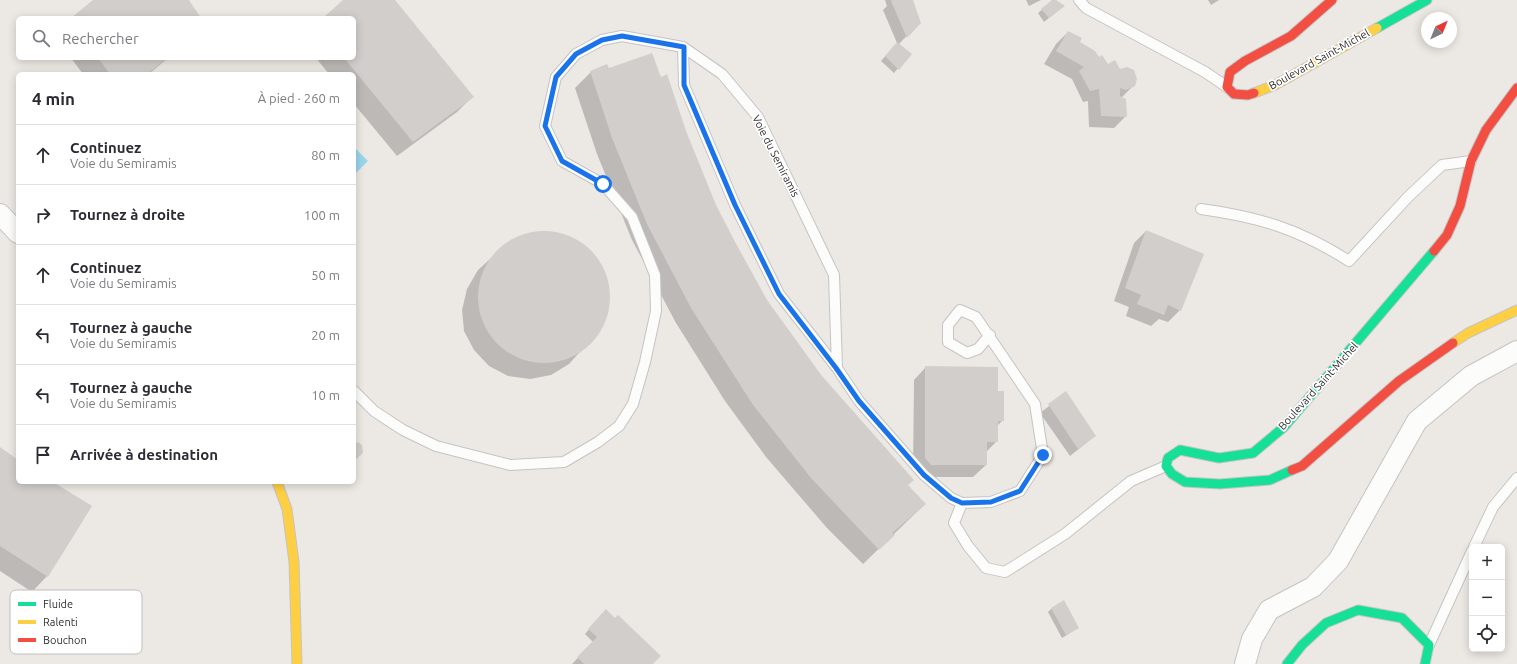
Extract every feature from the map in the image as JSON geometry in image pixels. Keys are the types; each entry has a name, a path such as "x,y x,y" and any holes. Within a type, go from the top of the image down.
{"street":[{"path":"1227,87 1230,72 1245,61 1291,36 1332,0"},
{"name":"Boulevard Saint-Michel","path":"1227,87 1234,94 1248,96 1275,85 1427,0"},
{"name":"Boulevard Saint-Michel","path":"1166,466 1168,458 1180,450 1219,458 1253,453 1284,427 1447,235 1460,206 1471,161 1486,130 1517,88"},
{"path":"0,214 16,231"},
{"path":"1166,466 1172,474 1185,482 1220,484 1270,480 1302,466 1399,381 1468,333 1517,310"},
{"path":"1245,664 1252,639 1269,610 1313,586 1338,561 1417,421 1471,376 1517,351"},
{"path":"278,484 287,509 294,562 297,664"},
{"path":"1289,663 1326,623 1358,610 1402,618 1429,645 1425,664"}],"lane":[{"path":"1079,0 1086,8 1205,72 1227,87"},
{"name":"Voie du Semiramis","path":"356,393 374,411 403,430 436,446 510,465 564,462 598,442 619,426 633,404 645,362 656,311 655,275 632,217 603,184 562,161 545,126 556,77 576,54 602,40 622,36 684,47 722,74 758,117 834,275 836,368"},
{"path":"684,47 684,85 735,205 779,294 836,368 859,401 924,475 951,498 962,503 991,502 1020,491 1043,455 1035,404 990,335 976,317 960,310 948,325 948,342 966,353 978,349 990,335"},
{"path":"1201,209 1236,214 1291,229 1321,243 1349,261 1408,198 1442,165 1471,161"},
{"path":"962,503 954,523 968,546 986,568 1005,572 1065,534 1131,481 1166,466"},
{"path":"1475,544 1493,507 1517,478"},
{"path":"1429,645 1469,558"}],"water":[{"path":"356,149 368,161 356,173"},
{"path":"547,242 567,247 576,252 584,260 593,275 595,292 591,307 583,320 572,330 558,336 543,335 528,326 520,315 516,302 517,293 536,295 541,302 547,305 554,305 561,299 558,287 553,284 546,283 544,278 543,257"}],"building":[{"path":"93,0 189,0 200,16 73,16"},
{"path":"343,0 395,0 474,97 413,142 346,60 356,60 356,16 325,16"},
{"path":"913,0 921,23 907,38 891,1"},
{"path":"1052,0 1056,0 1065,6 1049,18 1041,9"},
{"path":"1068,31 1082,38 1080,42 1095,51 1099,57 1102,55 1108,64 1115,60 1120,69 1127,67 1134,70 1137,79 1135,86 1126,90 1120,88 1120,96 1126,99 1127,117 1101,116 1099,89 1090,91 1079,71 1084,67 1056,51"},
{"path":"897,42 912,54 899,70 885,56"},
{"path":"652,53 661,77 667,74 686,131 716,205 767,300 822,376 914,480 908,485 926,504 892,533 895,535 879,550 811,478 753,405 691,308 647,224 612,138 590,71 607,64 609,68"},
{"path":"100,60 165,60 150,72 108,72"},
{"path":"1146,230 1204,254 1181,311 1168,305 1164,315 1137,304 1141,295 1125,288"},
{"path":"550,231 569,236 581,242 591,250 599,260 605,272 609,284 609,310 605,322 599,334 591,344 581,352 569,358 557,362 538,363 519,358 507,352 497,344 489,334 483,322 479,310 478,291 483,272 489,260 497,250 507,242 519,236 531,232"},
{"path":"925,366 998,367 998,391 1004,391 1004,421 998,421 998,442 987,442 987,465 931,465 925,458"},
{"path":"1066,391 1096,436 1078,449 1048,404"},
{"path":"358,442 362,445 363,453 356,459 356,443"},
{"path":"0,447 16,459 16,484 56,484 92,506 48,577 0,546"},
{"path":"1064,600 1079,628 1066,635 1051,608"},
{"path":"606,609 615,618 618,615 661,656 653,664 584,664 577,657 597,637 588,629"}],"traffic: fast":[{"path":"1377,28 1427,0"},
{"path":"1292,470 1270,480 1220,484 1185,482 1172,474 1166,466 1168,458 1180,450 1219,458 1253,453 1284,427 1434,251"},
{"path":"1287,664 1302,645 1326,623 1358,610 1402,618 1429,645 1425,664"}],"traffic: slow":[{"path":"1254,93 1275,85 1377,28"},
{"path":"1453,343 1468,333 1517,310"},
{"path":"278,484 287,509 294,562 297,664"}],"traffic: jam":[{"path":"1254,93 1248,95 1234,94 1227,87 1230,72 1245,61 1291,36 1332,0"},
{"path":"1434,251 1447,235 1460,206 1471,161 1486,130 1517,88"},
{"path":"1292,470 1302,466 1399,381 1453,343"}],"route":[{"path":"603,184 562,161 545,126 556,77 576,54 602,40 622,36 652,40 684,47 684,85 735,205 779,294 836,368 859,401 924,475 951,498 962,503 991,502 1020,491 1043,455"}]}
